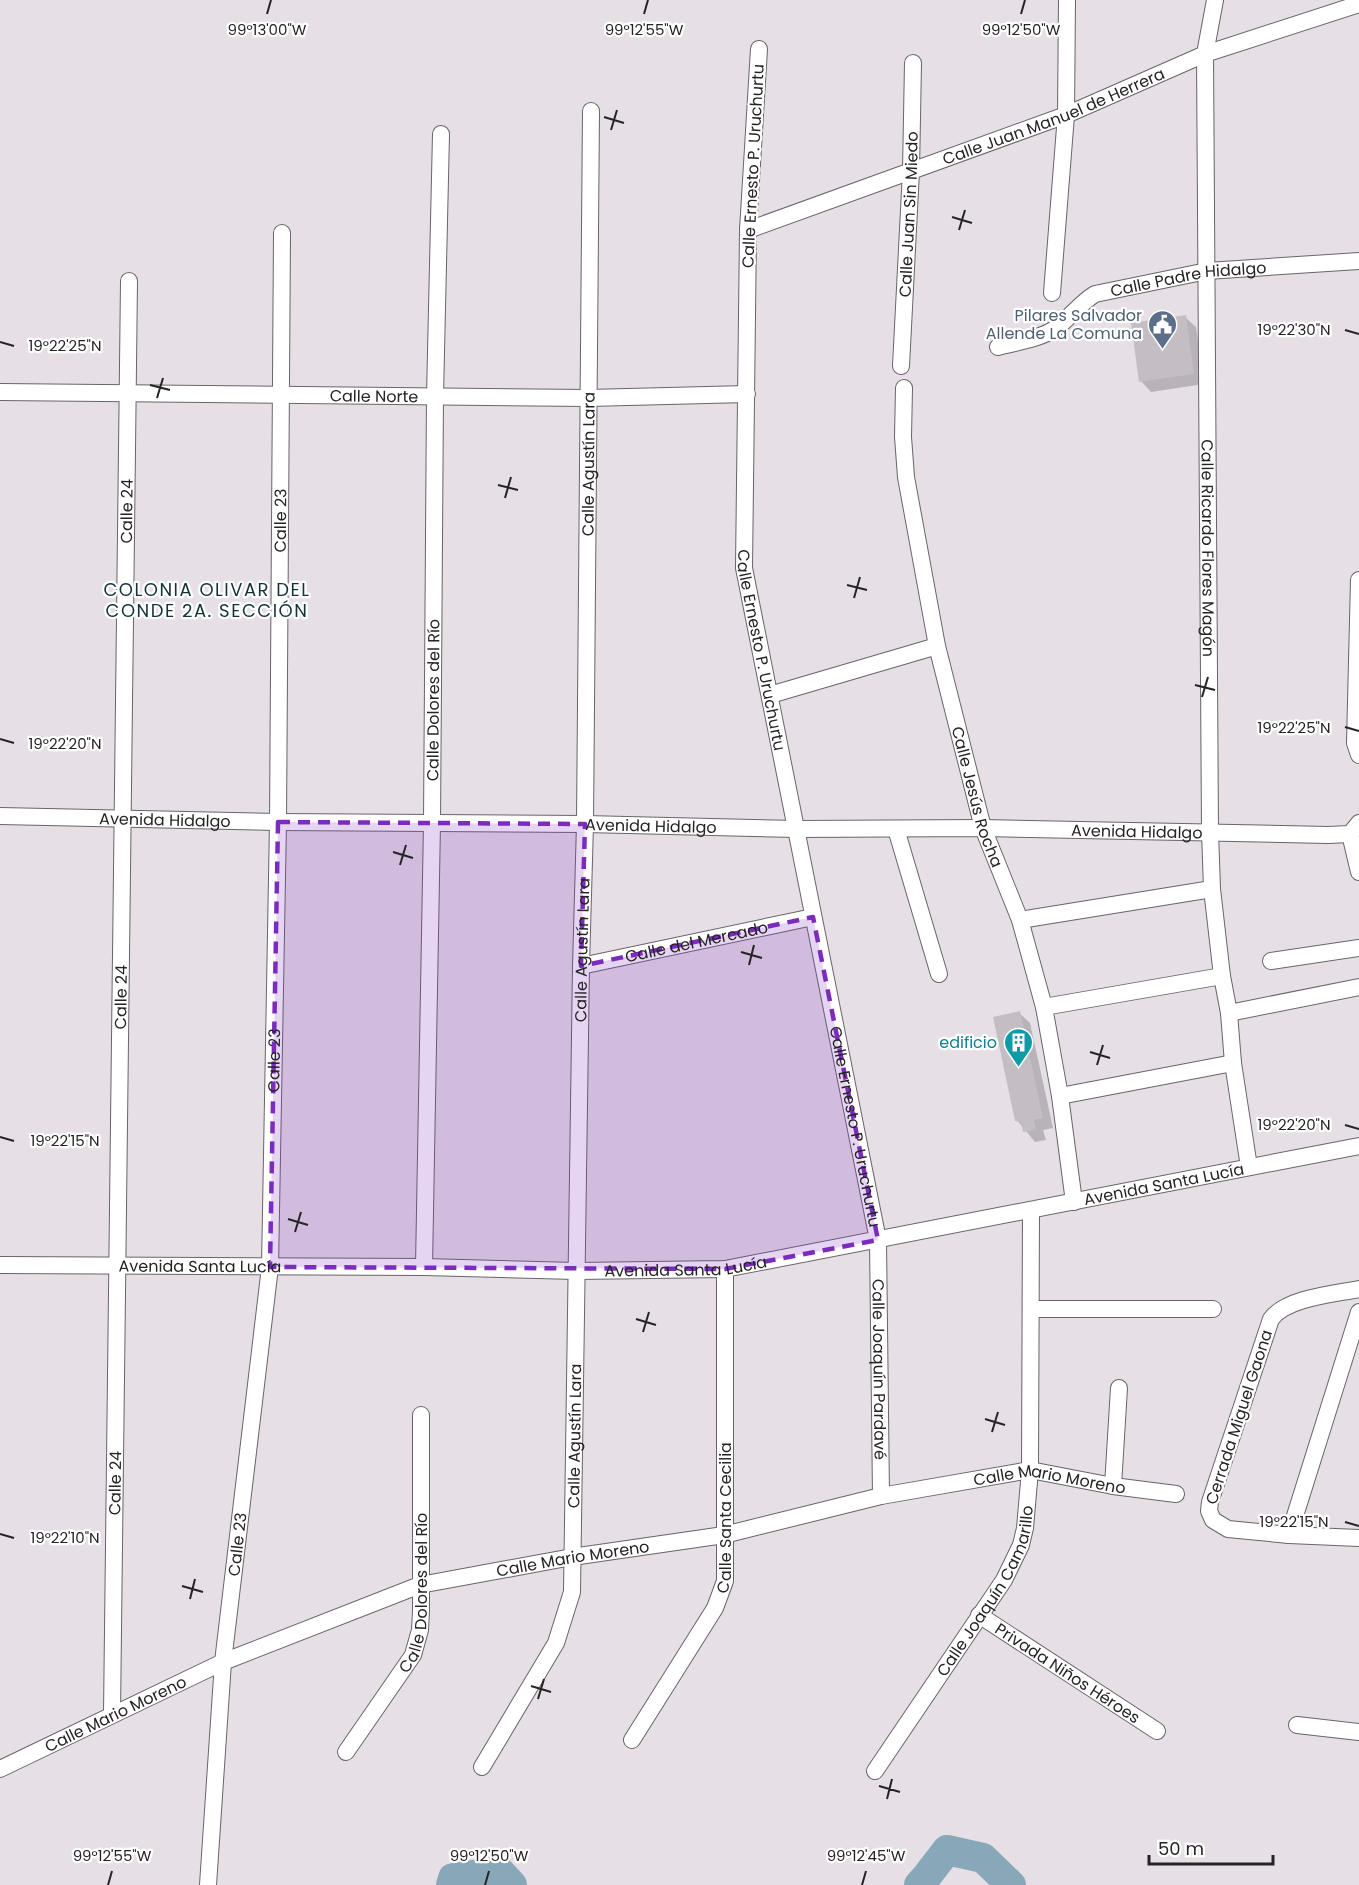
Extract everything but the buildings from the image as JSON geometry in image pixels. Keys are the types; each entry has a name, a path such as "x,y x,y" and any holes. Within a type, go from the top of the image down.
{"street":[{"path":"1052,293 1066,115 1067,0"},
{"name":"Calle Ricardo Flores Magón","path":"1215,0 1205,54 1210,831 1212,889 1222,976 1249,1167"},
{"name":"Calle Juan Manuel de Herrera","path":"748,230 1066,115 1205,54 1359,4"},
{"name":"Calle Ernesto P. Uruchurtu","path":"759,50 748,230 744,568 878,1240"},
{"name":"Calle Juan Sin Miedo","path":"901,366 911,171 913,63"},
{"name":"Calle Agustín Lara","path":"483,1767 556,1642 572,1592 585,824 591,111"},
{"name":"Calle Dolores del Río","path":"424,1267 432,823 435,396 441,134"},
{"name":"Calle 23","path":"208,1885 223,1662 270,1267 278,822 282,233"},
{"name":"Calle Padre Hidalgo","path":"998,347 1040,336 1057,327 1095,294 1208,271 1359,261"},
{"name":"Calle 24","path":"112,1714 129,281"},
{"name":"Calle Jesús Rocha","path":"904,388 903,437 906,477 937,646 983,828 1020,920 1044,1007 1060,1096 1074,1202"},
{"name":"Calle Norte","path":"0,392 588,398 747,394"},
{"path":"1359,580 1356,743 1359,755"},
{"path":"770,695 937,646"},
{"name":"Avenida Hidalgo","path":"0,816 122,820 585,824 797,829 983,828 1301,834 1354,829"},
{"path":"896,829 939,974"},
{"path":"1354,829 1359,872"},
{"path":"1020,920 1212,889"},
{"name":"Calle del Mercado","path":"581,966 813,916"},
{"path":"1271,961 1359,948"},
{"path":"1044,1007 1222,976"},
{"path":"1229,1013 1359,987"},
{"path":"1060,1096 1233,1063"},
{"name":"Avenida Santa Lucía","path":"0,1265 424,1267 576,1271 725,1269 1359,1146"},
{"name":"Calle Joaquín Camarillo","path":"876,1772 1004,1580 1021,1545 1025,1528 1030,1470 1031,1210"},
{"name":"Calle Joaquín Pardavé","path":"878,1240 881,1496"},
{"name":"Calle Santa Cecilia","path":"632,1740 715,1608 725,1581 725,1269"},
{"name":"Cerrada Miguel Gaona","path":"1289,1535 1228,1529 1212,1520 1209,1511 1210,1502 1267,1328 1276,1313 1289,1305 1359,1289"},
{"path":"1032,1309 1213,1310"},
{"path":"1359,1312 1289,1535 1359,1538"},
{"path":"1113,1486 1119,1388"},
{"name":"Calle Dolores del Río","path":"346,1752 412,1655 420,1630 421,1415"},
{"name":"Calle Mario Moreno","path":"0,1769 223,1662 420,1585 573,1557 724,1535 881,1496 1030,1470 1113,1486 1176,1494"},
{"name":"Privada Niños Héroes","path":"979,1615 1157,1731"},
{"path":"1297,1725 1359,1732"}],"highlighted area":[{"path":"278,822 585,824 581,966 813,917 878,1240 725,1269 270,1267"}],"waterway":[{"path":"919,1885 947,1850 983,1858 1011,1885"},
{"path":"451,1885 453,1878 499,1871 512,1885"}],"place":[{"name":"Pilares Salvador Allende La Comuna","path":"1163,350"},
{"name":"edificio","path":"1018,1068"}],"district":[{"name":"COLONIA OLIVAR DEL CONDE 2A. SECCIÓN","path":"207,599"}]}
